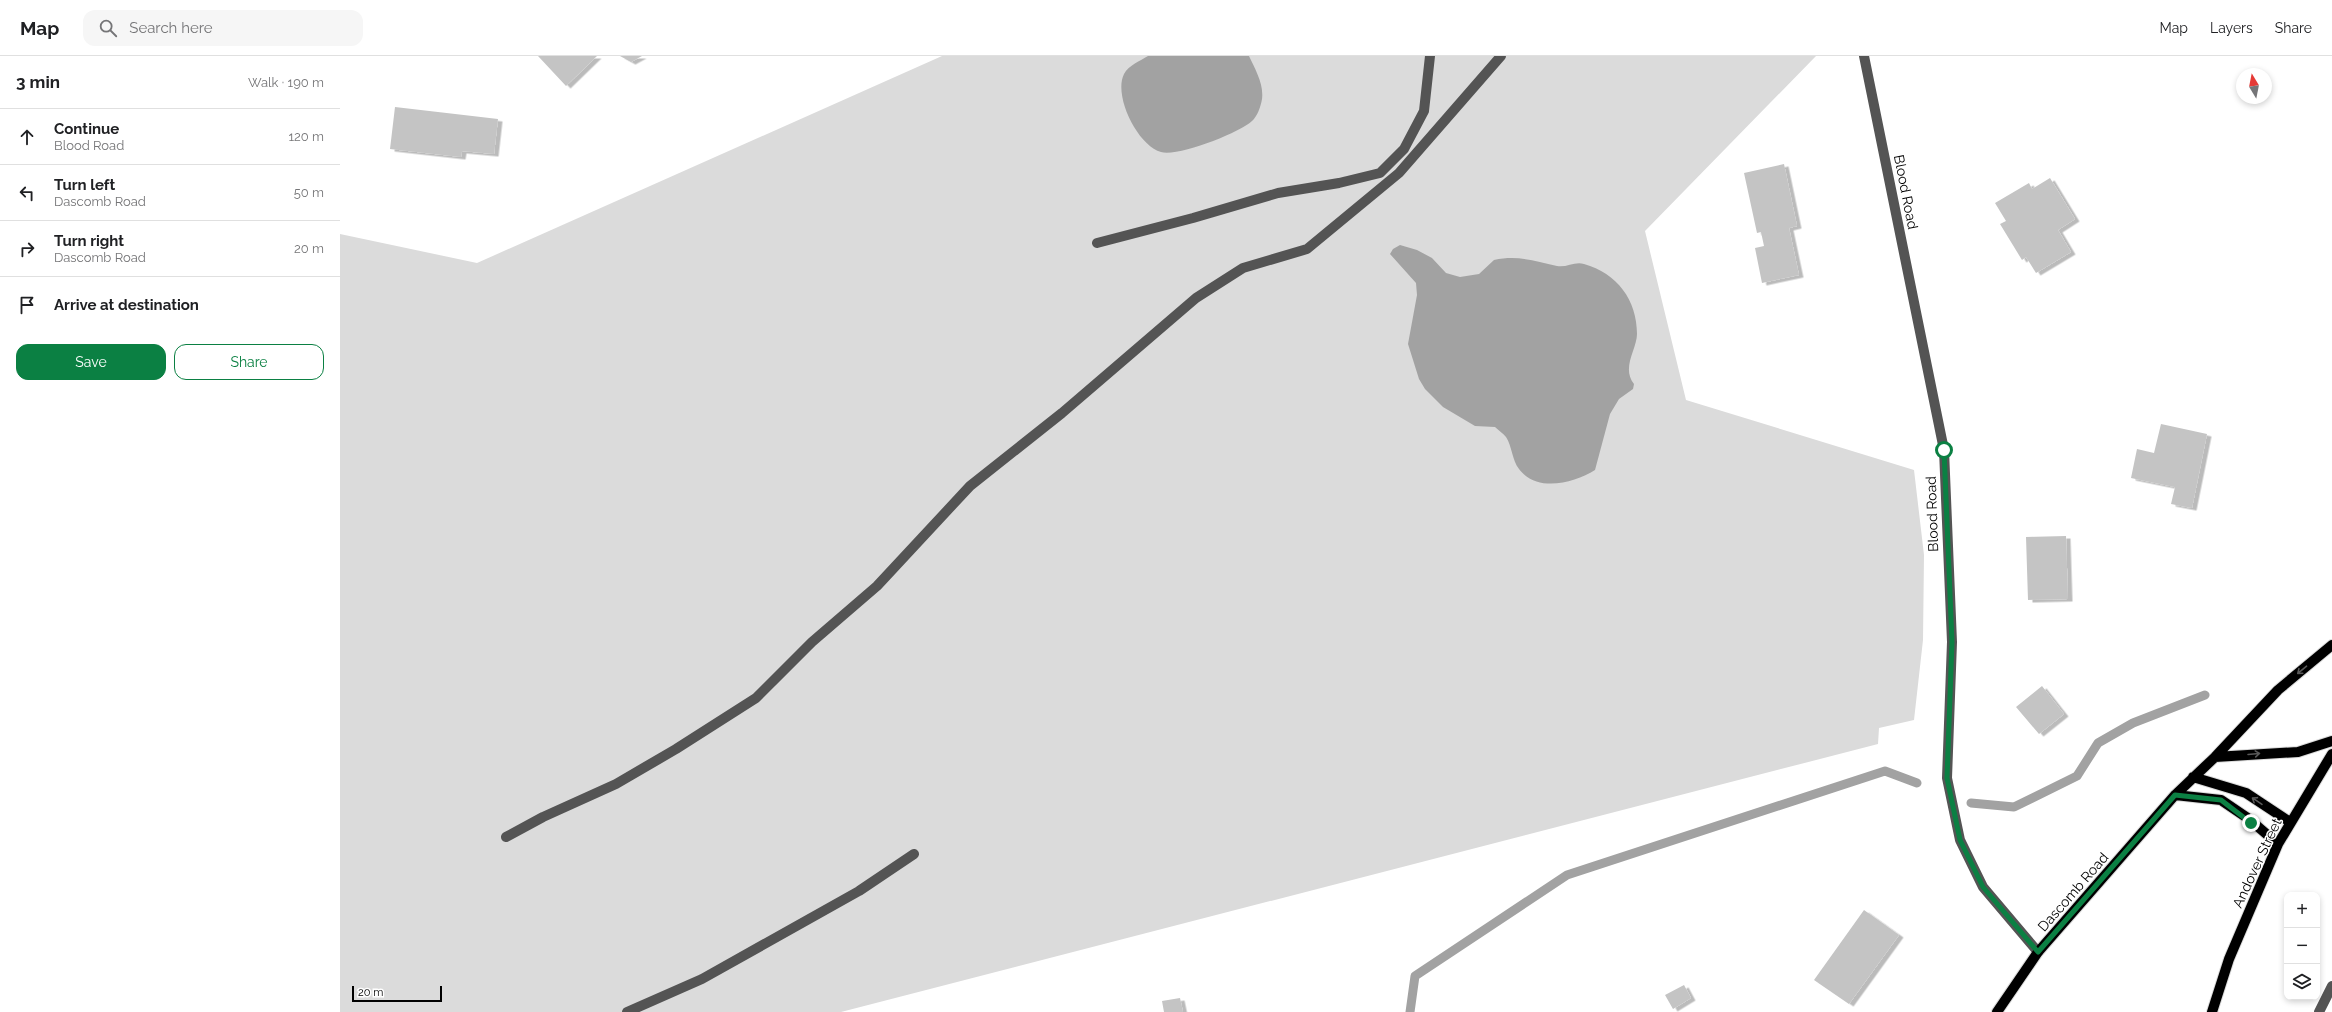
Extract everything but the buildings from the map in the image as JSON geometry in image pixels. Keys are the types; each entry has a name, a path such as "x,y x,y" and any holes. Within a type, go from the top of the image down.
{"main road":[{"name":"Dascomb Road","path":"1997,1012 2038,952 2175,795 2215,757 2278,690 2332,645"},
{"path":"2215,757 2298,752 2332,741"},
{"name":"Andover Street","path":"2212,1012 2229,959 2278,844 2332,754"},
{"path":"2193,777 2246,793 2290,822"},
{"path":"2175,795 2221,800 2249,819 2278,844"}],"street":[{"path":"1097,243 1193,218 1278,193 1339,183 1380,173 1404,148 1424,112 1430,56"},
{"path":"506,837 543,817 616,784 676,749 756,698 812,642 877,586 970,486 1062,413 1196,298 1243,268 1307,249 1399,173 1501,56"},
{"name":"Blood Road","path":"1864,56 1944,450 1952,642 1947,778 1960,840 1983,887 2038,952"},
{"path":"627,1012 702,979 859,891 914,854"},
{"path":"2318,1012 2332,986"}],"shaded area":[{"path":"942,56 1816,56 1645,231 1686,400 1914,470 1924,555 1923,640 1914,720 1879,728 1878,744 841,1012 340,1012 340,234 477,263"},
{"path":"1148,56 1249,56 1262,88 1260,108 1254,119 1245,126 1235,132 1208,143 1194,148 1169,153 1161,152 1152,148 1136,130 1130,119 1122,95 1121,83 1126,71"},
{"path":"1400,245 1417,250 1432,258 1446,273 1460,277 1479,274 1494,260 1511,258 1557,266 1581,263 1596,268 1606,274 1623,290 1629,299 1636,322 1637,334 1629,365 1630,378 1634,384 1633,389 1619,399 1610,414 1595,470 1577,479 1566,482 1545,483 1536,481 1519,469 1506,437 1495,427 1475,426 1443,407 1425,389 1419,379 1408,344 1417,295 1416,283 1390,254 1393,249"}],"waterway":[{"path":"1971,803 2014,807 2077,776 2098,743 2133,723 2205,695"},
{"path":"1410,1012 1415,976 1567,875 1885,771 1917,783"}],"route":[{"path":"1944,450 1952,642 1947,778 1960,840 1983,887 2038,952 2062,928 2175,795 2221,800 2249,819 2251,823"}]}
